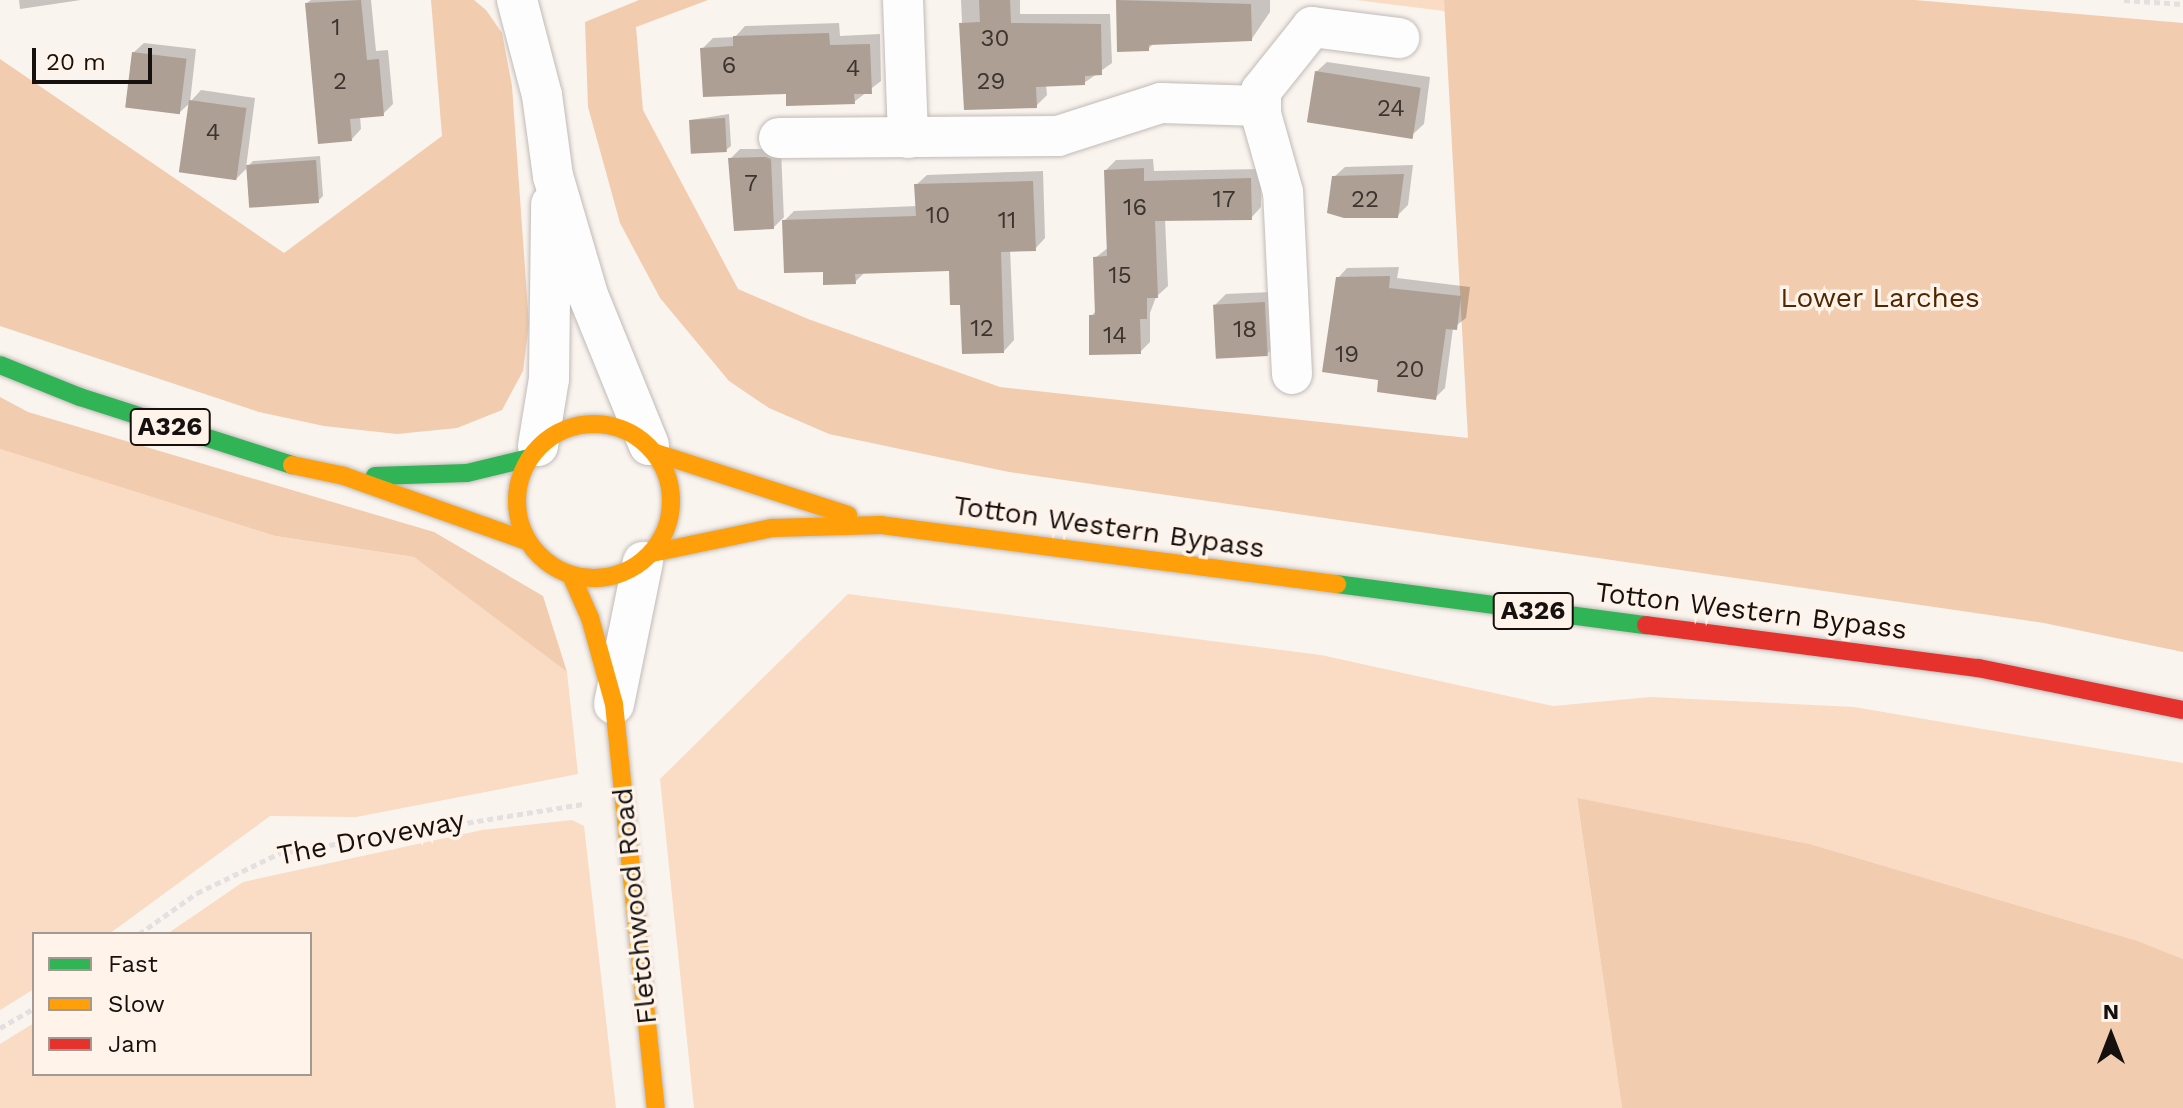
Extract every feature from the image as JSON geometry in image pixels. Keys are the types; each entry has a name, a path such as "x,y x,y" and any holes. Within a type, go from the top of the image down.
{"main road":[{"name":"A326","path":"0,365 210,440 344,476 527,541"},
{"path":"593,423 623,429 652,449 668,477 672,504 663,538 648,557 621,574 571,575 554,568 527,541 517,508 534,452 573,426 593,423"},
{"name":"Totton Western Bypass","path":"652,449 881,525"},
{"name":"A326","path":"344,476 467,473 534,452"},
{"name":"Totton Western Bypass","path":"648,557 772,528 881,525 1978,668 2183,710"},
{"name":"Fletchwood Road","path":"571,575 590,618 614,704 656,1108"}],"street":[{"path":"903,0 908,138"},
{"path":"521,3 542,95 553,176 599,333 652,449"},
{"path":"1292,374 1283,192 1260,106 1266,80 1312,27 1399,38"},
{"path":"779,138 1058,136 1177,101 1260,106"},
{"path":"534,452 549,379 553,176"},
{"name":"Fletchwood Road","path":"614,704 648,557"}],"path":[{"path":"2124,0 2183,4"},
{"name":"The Droveway","path":"142,932 197,893 280,853 476,818 624,800"},
{"path":"0,1028 32,1009"}],"shaded area":[{"path":"1356,0 1444,0 1445,11 1444,11"},
{"path":"0,449 275,536 414,557 567,672 578,774 356,817 270,816 112,932 32,932 32,990 0,1010"},
{"path":"848,594 1321,655 1553,706 1651,697 1854,707 2183,763 2183,959 2138,941 1810,844 1577,799 1622,1108 694,1108 660,779"},
{"path":"572,820 584,826 616,1108 0,1108 0,1044 32,1024 32,1076 312,1076 312,932 170,932 243,882 482,830"}],"green space":[{"path":"431,0 474,0 486,10 502,33 512,86 529,324 523,371 502,410 457,428 397,434 324,426 259,412 0,326 0,59 284,253 442,136"},
{"name":"Lower Larches","path":"639,0 708,0 636,27 643,110 738,289 808,319 1000,387 1468,438 1444,0 1915,0 2183,23 2183,652 2044,623 1009,472 829,434 769,408 729,381 660,298 620,223 588,107 585,22"},
{"path":"0,397 28,412 434,532 543,596 567,672 414,557 275,536 0,449"},
{"path":"1577,798 1810,844 2138,941 2183,959 2183,1108 1622,1108"}],"building":[{"path":"361,0 367,60 379,59 384,116 350,119 352,141 318,144 305,3"},
{"path":"979,0 1010,0 1011,23 1101,24 1102,75 1085,76 1085,85 1036,87 1037,108 964,110 959,23 980,22"},
{"path":"1116,0 1251,4 1252,41 1149,45 1149,51 1117,52"},
{"path":"829,33 830,45 870,44 872,94 854,94 855,104 786,106 786,94 703,97 700,48 733,46 733,36"},
{"path":"132,52 187,59 180,114 125,108"},
{"path":"1315,71 1421,88 1413,139 1307,122"},
{"path":"189,100 246,108 236,180 179,172"},
{"path":"725,118 727,152 691,154 689,120"},
{"path":"728,158 771,159 774,229 734,231"},
{"path":"316,160 319,203 249,208 246,165"},
{"path":"1144,168 1144,181 1251,178 1252,220 1155,221 1158,298 1147,298 1147,319 1140,319 1141,354 1089,355 1089,315 1095,315 1093,257 1107,256 1104,170"},
{"path":"1404,174 1398,218 1344,218 1327,213 1332,176"},
{"path":"1033,181 1036,251 1001,252 1004,353 962,354 960,305 950,305 949,271 855,274 856,284 823,285 823,272 784,273 782,220 916,216 914,184"},
{"path":"1390,276 1389,288 1461,296 1457,330 1446,329 1436,400 1377,392 1378,380 1322,372 1336,277"},
{"path":"1265,302 1268,356 1216,359 1213,305"}],"traffic: fast":[{"path":"0,365 80,397 292,465"},
{"path":"375,476 467,473 529,458"},
{"path":"1337,584 1646,625"}],"traffic: slow":[{"path":"594,424 624,430 649,446 665,471 671,501 665,531 649,556 624,572 594,578 564,572 539,556 523,531 517,501 523,471 539,446 564,430 594,424"},
{"path":"656,453 848,515"},
{"path":"292,465 344,476 527,541"},
{"path":"652,553 772,528 881,525 1337,584"},
{"path":"571,575 590,618 614,704 656,1108"}],"traffic: jam":[{"path":"1646,625 1978,668 2183,710"}]}
